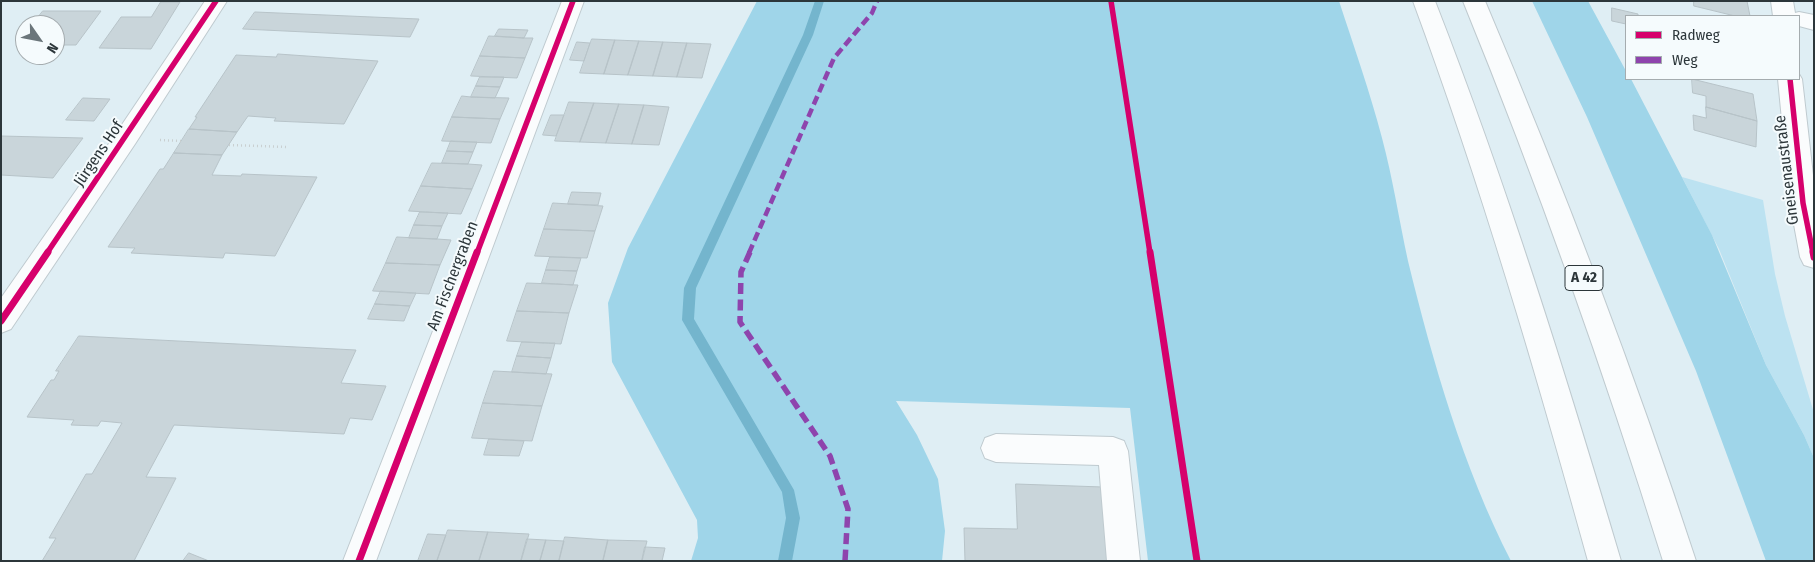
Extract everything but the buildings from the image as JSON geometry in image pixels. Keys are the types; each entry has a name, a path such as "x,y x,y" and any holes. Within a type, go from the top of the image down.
{"main road":[{"name":"Jürgens Hof","path":"1,321 104,171 216,1"},
{"name":"Am Fischergraben","path":"359,561 573,1"},
{"path":"1424,1 1494,191 1549,367 1605,561"},
{"name":"A 42","path":"1474,1 1545,174 1605,335 1680,561"},
{"path":"1800,18 1814,23"},
{"name":"Gneisenaustraße","path":"1790,80 1803,202 1814,257"},
{"path":"996,448 1113,450 1124,561"}],"path":[{"path":"171,141 181,141"},
{"path":"229,145 288,147"}],"shaded area":[{"path":"757,1 1339,1 1382,138 1408,261 1439,376 1478,489 1511,561 1148,561 1130,408 896,401 917,435 938,479 945,531 942,561 691,561 698,538 697,520 612,362 608,303 628,248"},
{"path":"1532,1 1588,1 1625,69 1625,80 1632,80 1712,235 1766,365 1804,435 1814,458 1814,561 1766,561 1696,371 1587,117"},
{"path":"1682,177 1763,200 1775,274 1785,316 1814,413 1814,458 1804,435 1766,365 1719,249"}],"waterway":[{"path":"785,561 793,518 788,490 688,320 690,288 808,35 820,1"}],"marked path":[{"path":"845,561 848,509 830,456 740,322 739,298 741,272 834,58 872,13 877,1"}],"cycle path":[{"path":"1,321 126,138 216,1"},
{"path":"359,561 573,1"},
{"path":"1111,1 1197,561"},
{"path":"1790,80 1803,203 1814,257"}]}
